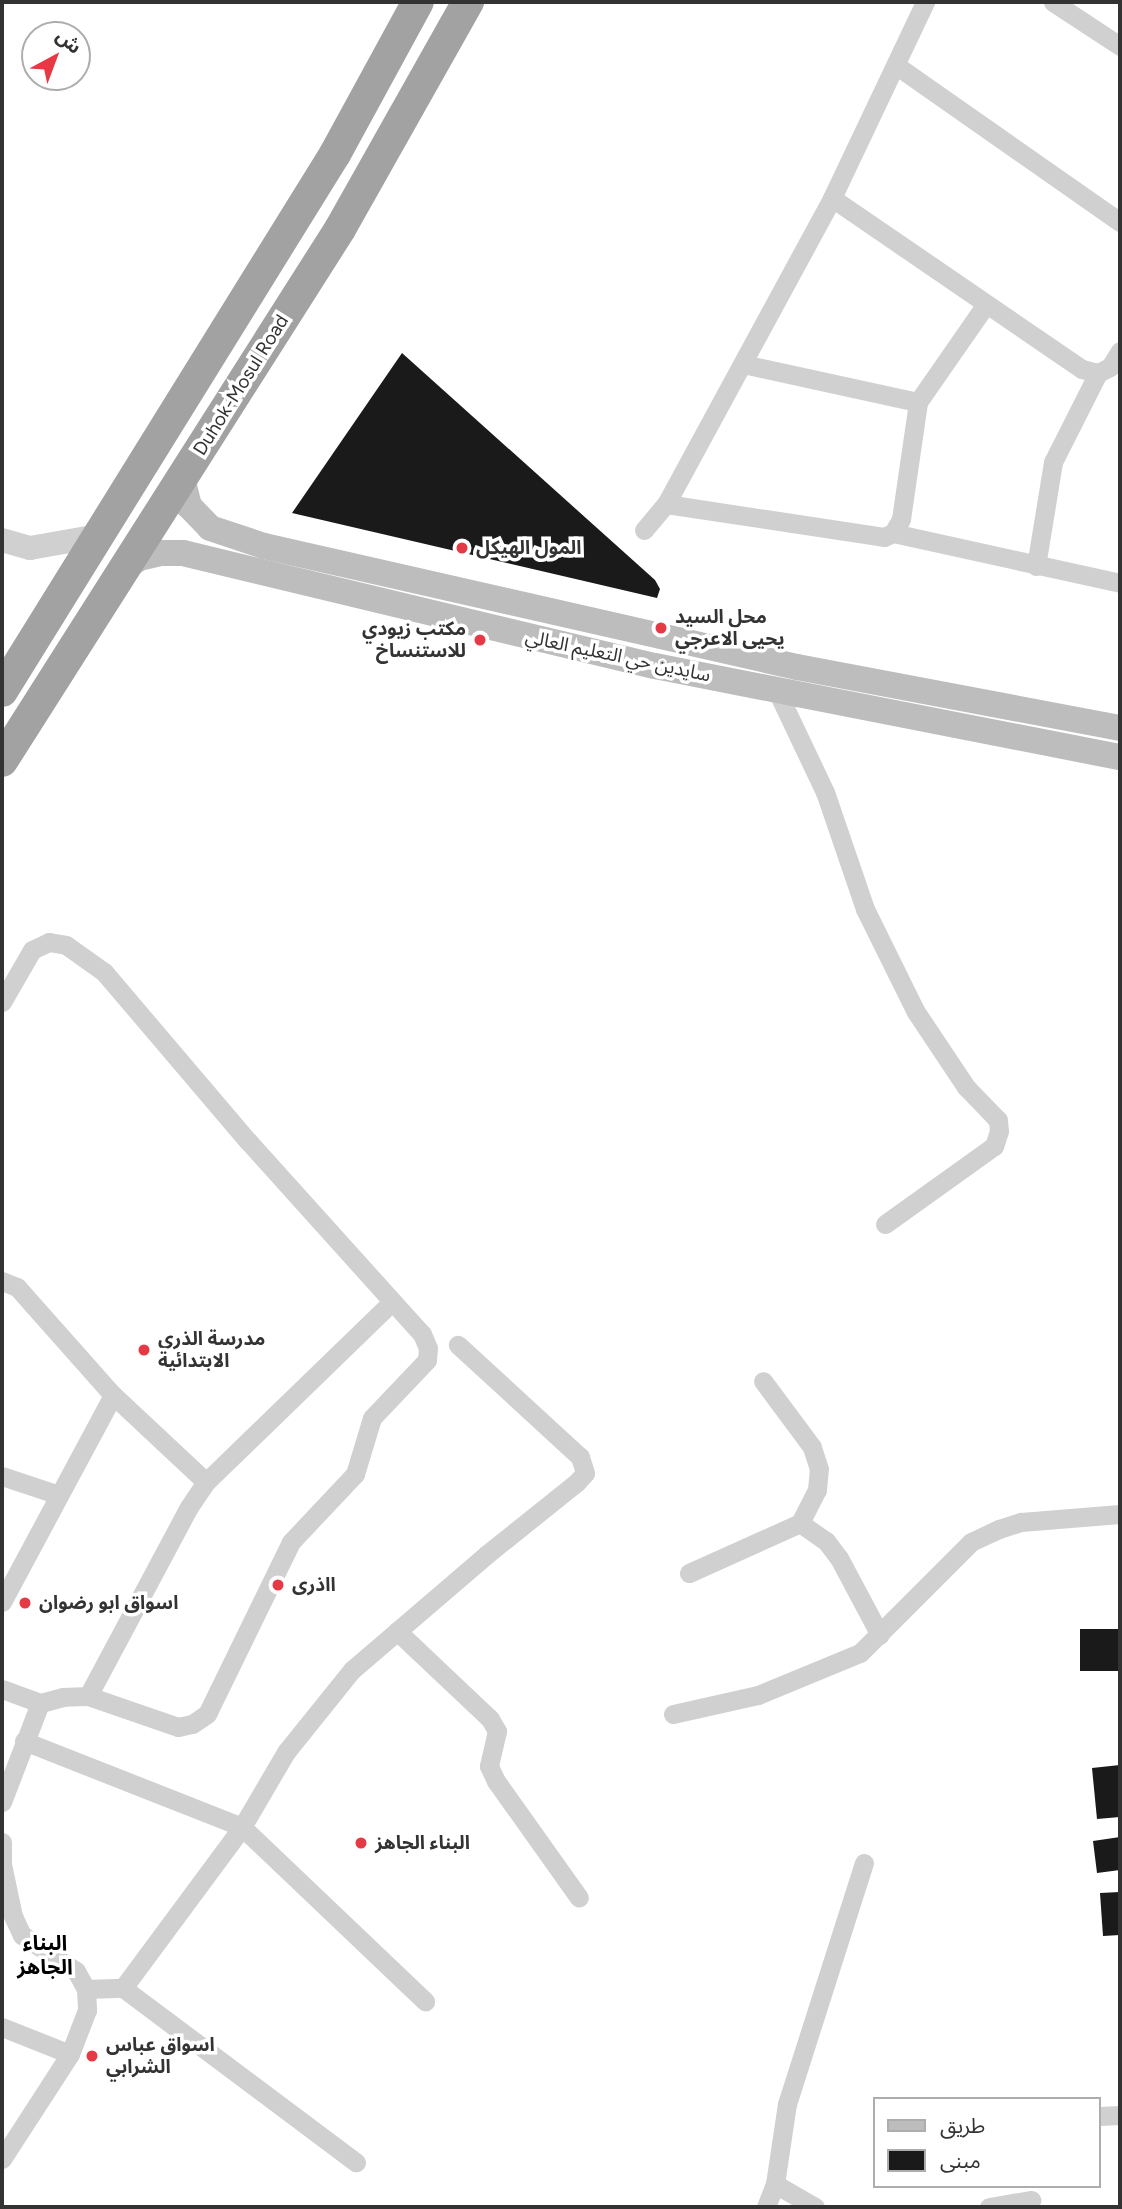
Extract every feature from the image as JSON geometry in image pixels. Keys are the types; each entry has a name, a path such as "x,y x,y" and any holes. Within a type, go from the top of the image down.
{"highway":[{"name":"Duhok-Mosul Road","path":"2,691 335,154 418,2"},
{"name":"Duhok-Mosul Road","path":"2,761 340,229 468,2"}],"main road":[{"name":"سايدين حي التعليم العالي","path":"183,478 189,506 209,528 264,545 797,667 1120,728"},
{"name":"سايدين حي التعليم العالي","path":"122,570 139,558 183,552 655,666 1120,757"}],"street":[{"path":"644,530 666,504 832,198 925,2"},
{"path":"1053,2 1120,46"},
{"path":"897,65 1120,222"},
{"path":"832,198 1082,369 1098,373"},
{"path":"666,504 884,537 893,533 901,519 918,402 986,303"},
{"path":"1036,566 1054,462 1098,373 1110,367 1120,351"},
{"path":"743,364 918,402"},
{"path":"893,533 1120,583"},
{"path":"2,540 30,548 98,536"},
{"path":"776,689 825,792 865,909 916,1012 966,1087 998,1120 999,1131 993,1146 885,1224"},
{"path":"2,1002 32,950 49,942 66,946 104,972 248,1141 422,1334 428,1348 427,1360 372,1418 355,1474 291,1542 207,1714 192,1724 178,1727 88,1696 63,1697 40,1703 2,1689"},
{"path":"2,1281 17,1287 113,1395 206,1482"},
{"path":"88,1696 206,1482 393,1302"},
{"path":"123,1987 242,1827 286,1752 352,1670 585,1473 580,1457 458,1345"},
{"path":"689,1573 800,1523 817,1490 819,1469 811,1447 763,1381"},
{"path":"2,1602 113,1395"},
{"path":"2,1476 59,1494"},
{"path":"673,1714 758,1695 860,1653 971,1542 1021,1522 1120,1514"},
{"path":"800,1523 826,1541 839,1558 880,1635"},
{"path":"397,1631 490,1718 497,1731 489,1766 496,1781 579,1898"},
{"path":"2,1802 40,1703"},
{"path":"24,1741 242,1827 425,2001"},
{"path":"2,1842 2,1864 13,1916 22,1935 76,1971 86,1989 87,2010 70,2054 2,2159"},
{"path":"766,2207 775,2184 787,2104 864,1863"},
{"path":"86,1989 123,1987 356,2162"},
{"path":"2,2027 70,2054"},
{"path":"1101,2116 1120,2115"},
{"path":"775,2184 815,2207"},
{"path":"989,2207 1031,2198"}],"building":[{"path":"402,353 655,580 660,589 657,598 292,513"},
{"path":"1080,1629 1120,1629 1120,1671 1080,1671"},
{"path":"1120,1765 1120,1817 1097,1819 1092,1768"},
{"path":"1120,1837 1120,1870 1097,1873 1093,1841"},
{"path":"1120,1892 1120,1935 1103,1936 1100,1893"}],"place":[{"name":"المول الهيكل","path":"462,548"},
{"name":"محل السيد يحيى الاعرجي","path":"661,628"},
{"name":"مكتب زيودي للاستنساخ","path":"480,640"},
{"name":"مدرسة الذرى الابتدائية","path":"144,1350"},
{"name":"ااذرى","path":"278,1585"},
{"name":"اسواق ابو رضوان","path":"25,1603"},
{"name":"البناء الجاهز","path":"361,1843"},
{"name":"اسواق عباس الشرابي","path":"92,2056"}],"district":[{"name":"البناء الجاهز","path":"45,1955"}]}
